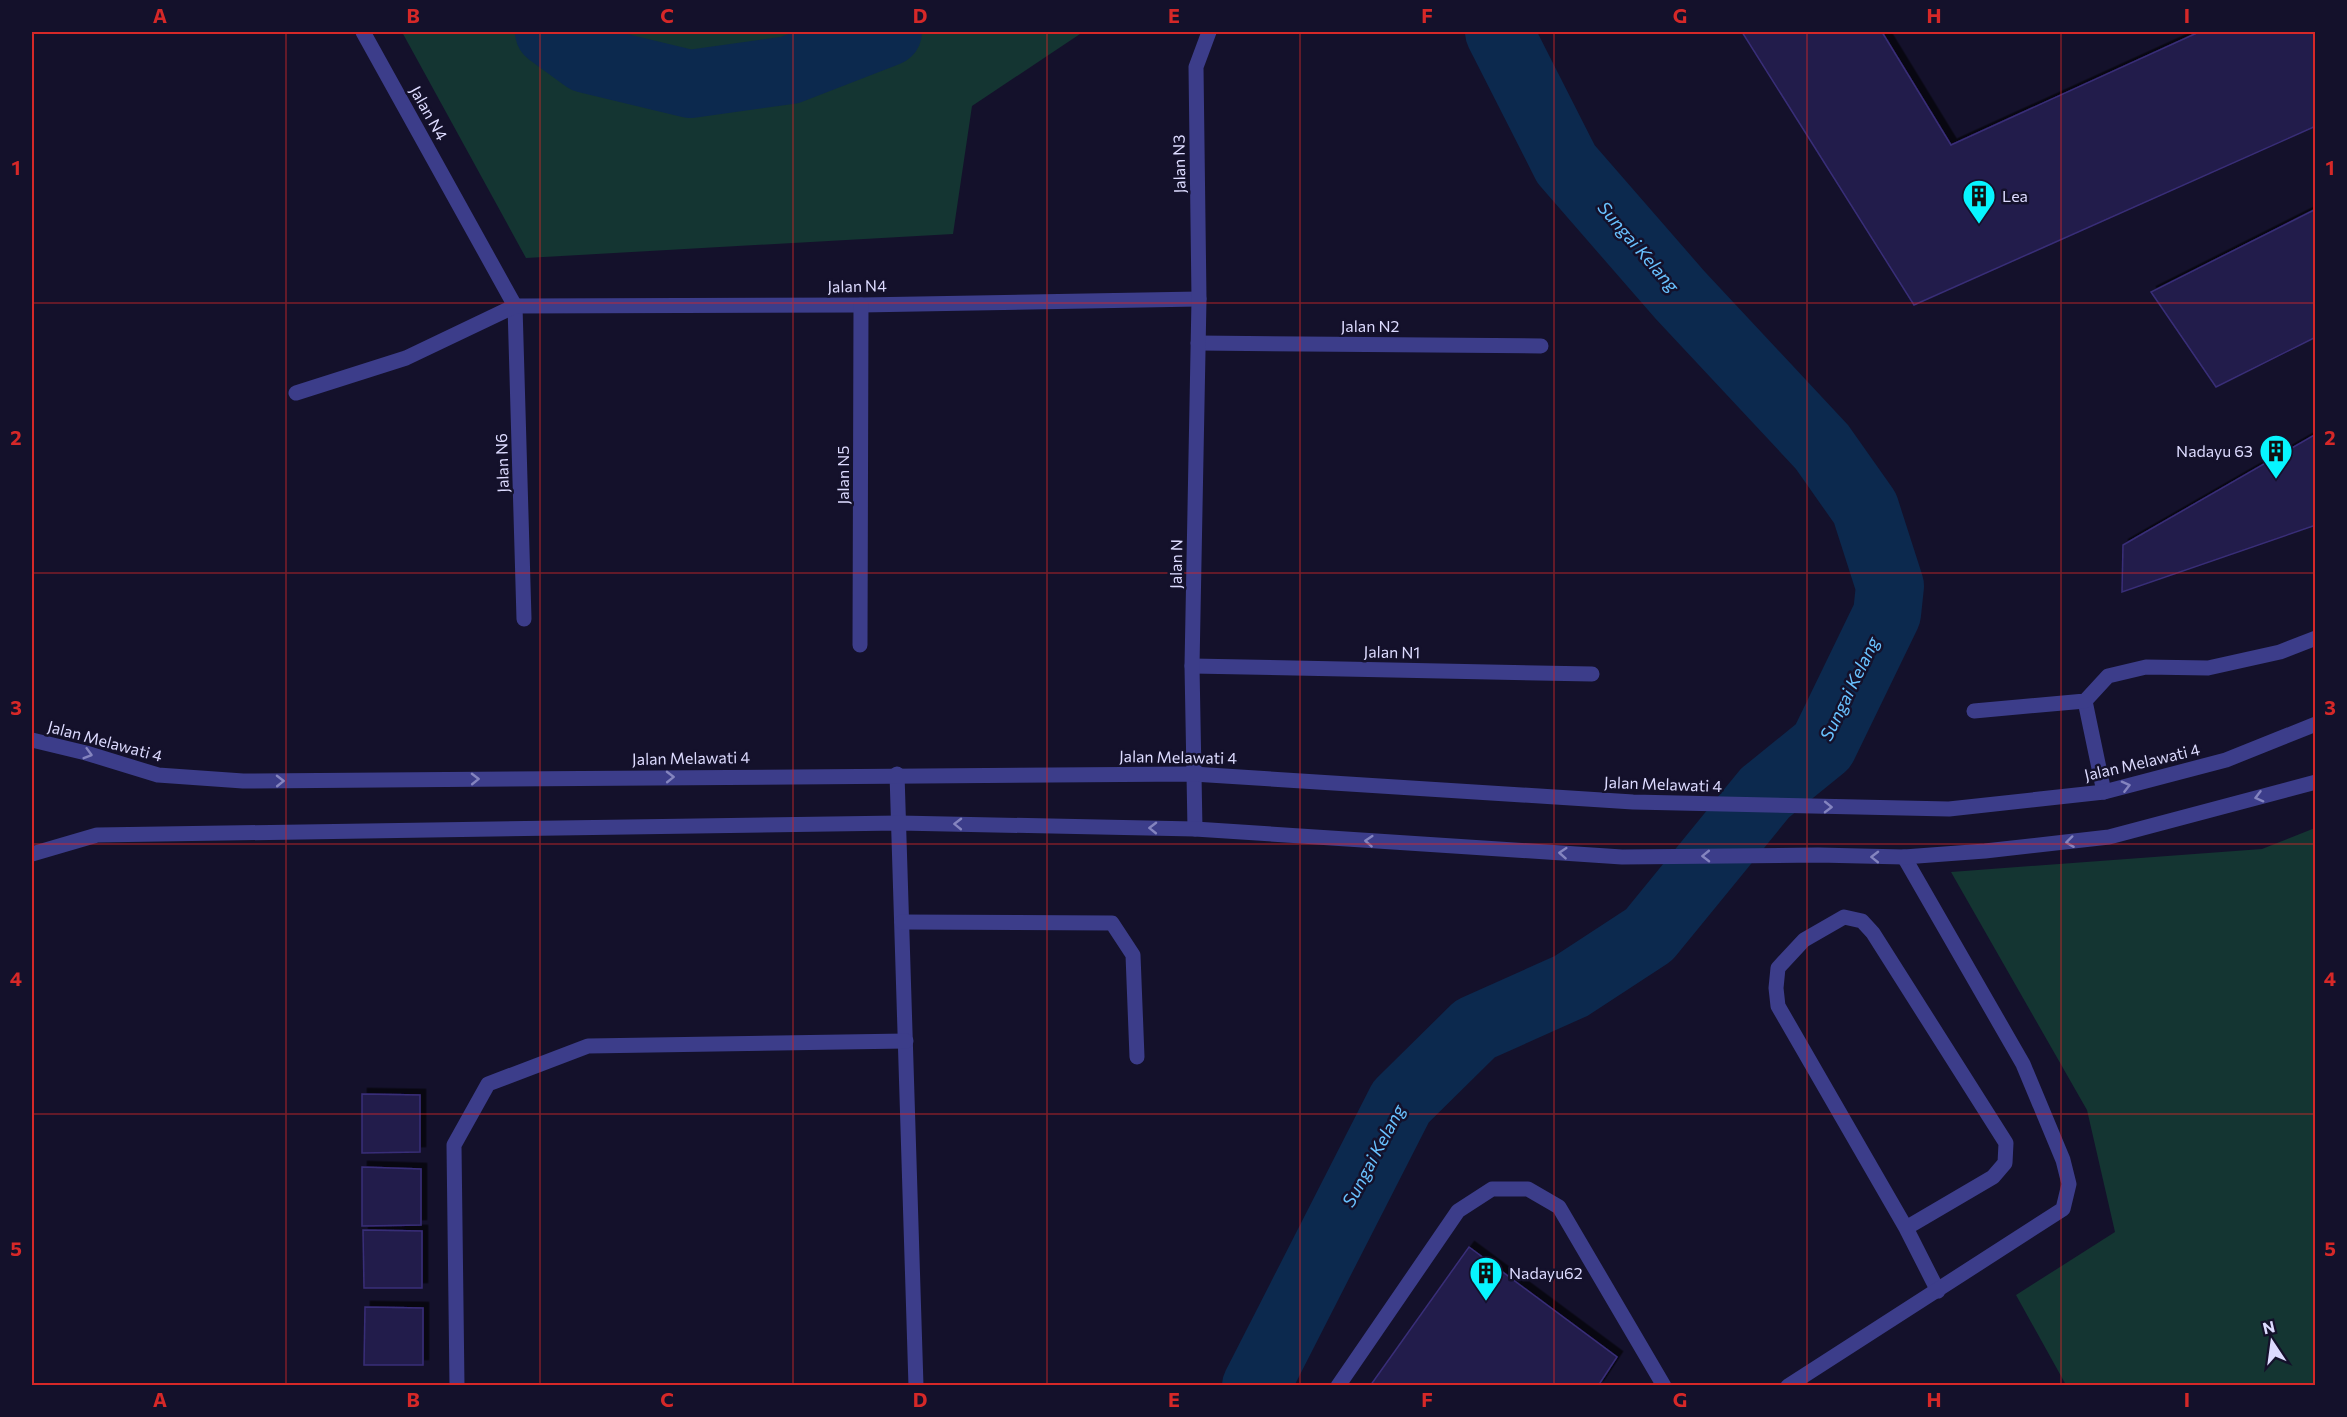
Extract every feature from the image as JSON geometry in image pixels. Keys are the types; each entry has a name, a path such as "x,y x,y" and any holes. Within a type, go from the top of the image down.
{"street":[{"name":"Jalan N4","path":"363,32 515,306"},
{"name":"Jalan N3","path":"1198,299 1196,67 1209,32"},
{"name":"Jalan N4","path":"296,393 405,358 515,306 861,305 1198,299"},
{"name":"Jalan N","path":"1195,829 1192,666 1198,299"},
{"name":"Jalan N5","path":"860,645 861,305"},
{"name":"Jalan N6","path":"515,306 524,619"},
{"name":"Jalan N2","path":"1198,343 1541,346"},
{"path":"1974,711 2085,701 2108,676 2146,667 2208,668 2280,652 2316,638"},
{"name":"Jalan N1","path":"1192,666 1592,674"},
{"path":"2085,701 2104,792"},
{"name":"Jalan Melawati 4","path":"32,740 86,753 158,775 243,781 897,774 1193,774 1633,802 1949,809 2104,792 2226,760 2316,724"},
{"path":"897,774 916,1386"},
{"path":"32,854 97,835 899,823 1195,829 1622,857 1765,855 1904,857 1985,851 2109,837 2316,782"},
{"path":"1788,1386 2063,1209 2069,1184 2063,1160 2024,1064 1904,857"},
{"path":"1906,1228 1993,1177 2005,1163 2006,1143 1873,933 1862,921 1844,917 1804,940 1778,968 1776,988 1778,1006 1906,1228 1938,1291"},
{"path":"902,922 1112,923 1133,955 1137,1057"},
{"path":"457,1386 454,1145 488,1084 588,1046 906,1041"},
{"path":"1338,1386 1458,1211 1492,1189 1528,1189 1559,1207 1664,1386"}],"green space":[{"path":"402,32 1083,32 972,106 953,234 526,258"},
{"path":"2315,828 2315,1385 2066,1385 2016,1295 2115,1232 2087,1110 1951,872 2262,849"}],"building":[{"name":"Lea","path":"1742,32 1882,32 1951,145 2199,32 2316,32 2316,126 1914,305"},
{"path":"2316,209 2316,337 2216,387 2151,292"},
{"name":"Nadayu 63","path":"2316,434 2316,525 2122,592 2123,545"},
{"path":"362,1094 420,1095 420,1152 362,1153"},
{"path":"362,1167 421,1169 421,1225 362,1226"},
{"path":"363,1230 422,1231 422,1288 364,1288"},
{"name":"Nadayu62","path":"1469,1247 1617,1357 1598,1386 1370,1386"},
{"path":"365,1307 423,1308 423,1365 364,1365"}],"waterway":[{"name":"Sungai Kelang","path":"549,32 586,59 690,84 790,70 888,32"},
{"name":"Sungai Kelang","path":"1256,1386 1401,1102 1475,1029 1571,986 1649,935 1765,793 1823,746 1887,614 1890,586 1865,508 1822,447 1680,295 1566,164 1499,32"}],"place":[{"name":"Lea","path":"1979,225"},
{"name":"Nadayu 63","path":"2276,480"},
{"name":"Nadayu62","path":"1486,1302"}]}
